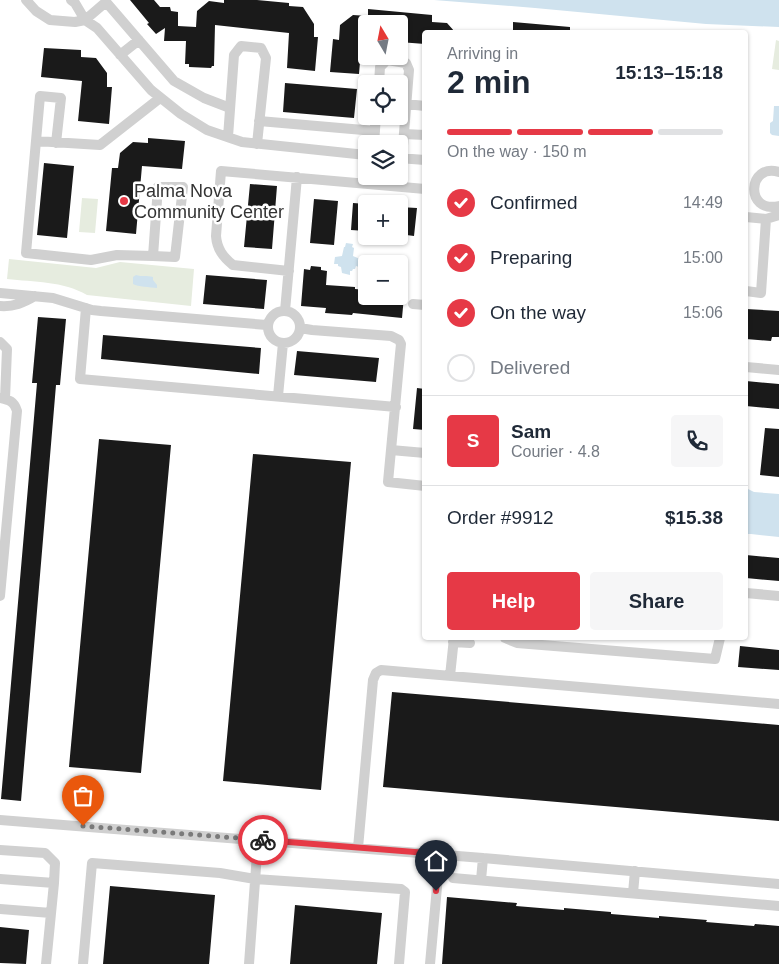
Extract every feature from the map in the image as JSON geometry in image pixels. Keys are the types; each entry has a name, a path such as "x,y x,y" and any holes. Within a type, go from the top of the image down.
{"street":[{"path":"26,0 36,11 50,20 75,22 85,20 106,2 174,81 204,98 230,108"},
{"path":"71,0 85,20 97,28 151,90 181,114 207,130 242,142 358,154"},
{"path":"120,55 139,40"},
{"path":"228,137 234,55 241,46 262,48 266,58 257,144"},
{"path":"380,75 380,67 387,60 406,63 409,70 408,81"},
{"path":"56,143 60,98 40,96 26,254 91,260 117,255 175,257 183,187 158,187 153,256"},
{"path":"36,141 100,145 160,98"},
{"path":"408,104 422,106"},
{"path":"259,121 374,132 375,125"},
{"path":"405,125 404,134 422,136"},
{"path":"408,159 422,160"},
{"path":"779,172 770,170 764,172 758,176 750,187 761,204 773,208 779,206"},
{"path":"289,271 233,265 218,249 216,236 221,171 422,189"},
{"path":"285,310 297,177"},
{"path":"748,217 766,219 779,215"},
{"path":"748,291 761,293 766,219"},
{"path":"0,293 53,298 101,311 267,325"},
{"path":"0,306 21,304 35,296"},
{"path":"413,304 422,306"},
{"path":"86,308 80,379 396,407"},
{"path":"285,310 292,312 296,316 300,328 299,333 292,341 283,343 277,342 269,335 267,325 274,314 285,310"},
{"path":"300,328 391,336 399,340 401,344 388,482 422,486"},
{"path":"0,342 7,349 3,371 2,399 15,405 17,411 0,596"},
{"path":"278,396 283,343"},
{"path":"748,367 779,370"},
{"path":"391,450 422,452"},
{"path":"748,592 779,596"},
{"path":"450,676 453,640 470,643"},
{"path":"509,640 517,643 715,659 720,640"},
{"path":"358,848 373,680 376,673 381,670 779,704"},
{"path":"0,820 440,854 779,884"},
{"path":"249,964 258,840"},
{"path":"0,850 45,853 56,863 46,964"},
{"path":"430,964 440,854"},
{"path":"481,880 483,858"},
{"path":"83,964 92,863 220,873 255,879 401,889 405,892 399,964"},
{"path":"633,893 634,871"},
{"path":"453,878 779,906"},
{"path":"0,879 54,884"},
{"path":"0,909 51,913"}],"shaded area":[{"path":"776,40 779,41 779,70 772,69"},
{"path":"82,198 98,199 95,233 79,232"},
{"path":"9,259 96,268 120,262 194,269 191,306 87,295 78,290 58,285 7,279"}],"water":[{"path":"434,0 779,0 779,27 706,24"},
{"path":"774,106 779,106 779,136 770,133"},
{"path":"346,243 353,244 353,256 358,258 358,267 356,266 355,269 350,271 350,275 342,273 341,267 338,264 334,264 335,257 342,256"},
{"path":"136,275 153,277 157,288 133,284 133,277"},
{"path":"748,489 754,492 779,494 779,537 748,534"}],"building":[{"path":"130,0 154,0 160,7 170,7 171,11 178,12 178,26 196,27 197,11 209,1 224,3 224,0 257,0 289,3 289,6 303,7 314,24 314,37 318,37 315,71 287,68 289,33 215,25 214,66 211,68 189,67 189,64 185,64 186,41 164,41 165,28 156,34"},
{"path":"368,9 432,15 432,22 447,23 453,30 422,30 422,44 408,43 408,15 368,15"},
{"path":"353,15 358,15 359,74 330,72 333,39 339,40 340,25"},
{"path":"513,22 570,27 570,30 513,30"},
{"path":"44,48 81,50 81,57 96,58 107,73 107,87 112,87 109,124 78,121 82,81 41,77"},
{"path":"285,83 357,89 354,118 283,112"},
{"name":"Palma Nova Community Center","path":"148,138 185,141 182,169 142,166 136,234 106,231 112,168 118,168 120,153 133,142 148,143"},
{"path":"44,163 74,166 67,238 37,235"},
{"path":"250,184 277,186 272,249 244,247"},
{"path":"314,199 338,201 334,245 310,243"},
{"path":"353,203 358,203 358,230 351,230"},
{"path":"408,208 417,208 414,236 408,235"},
{"path":"311,266 321,267 321,270 327,271 326,285 355,287 355,289 358,289 358,305 403,305 402,318 353,313 352,315 325,313 326,308 301,306 304,269 310,270"},
{"path":"206,275 267,280 264,309 203,304"},
{"path":"748,309 779,311 779,337 772,337 771,341 748,339"},
{"path":"38,317 66,319 60,385 56,385 21,801 1,799 37,383 32,383"},
{"path":"103,335 261,348 259,374 101,359"},
{"path":"297,351 379,358 376,382 294,375"},
{"path":"748,381 779,384 779,409 748,406"},
{"path":"417,388 422,389 422,430 413,429"},
{"path":"765,428 779,429 779,477 760,475"},
{"path":"99,439 171,445 141,773 69,767"},
{"path":"253,454 351,462 321,790 223,781"},
{"path":"748,555 779,558 779,581 748,578"},
{"path":"740,646 779,650 779,670 738,667"},
{"path":"392,692 779,725 779,821 383,787"},
{"path":"110,886 215,895 209,964 103,964"},
{"path":"447,897 517,903 516,906 564,910 564,908 659,918 659,916 707,920 706,922 754,926 755,924 779,926 779,964 442,964"},
{"path":"295,905 382,913 377,964 290,964"},
{"path":"0,927 29,930 26,964 0,963"}],"way so far":[{"path":"83,826 263,840"}],"place":[{"name":"Palma Nova Community Center","path":"124,201"}],"route":[{"path":"263,840 440,854 436,891"}]}
